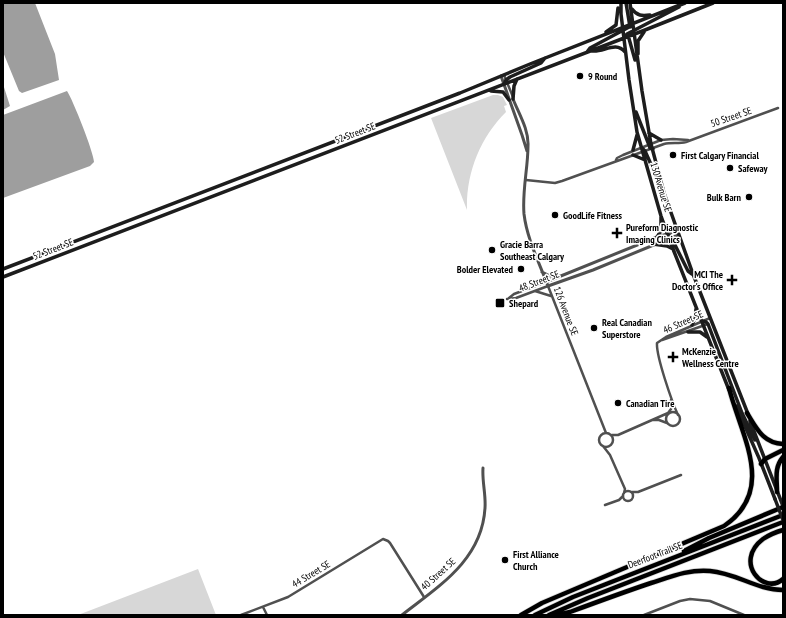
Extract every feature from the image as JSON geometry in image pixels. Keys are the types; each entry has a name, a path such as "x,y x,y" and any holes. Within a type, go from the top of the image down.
{"highway":[{"path":"521,615 568,592 724,526 736,517 742,510 750,495 753,474 748,447 728,388"},
{"path":"747,413 758,431 766,440 772,443 783,444"},
{"path":"761,464 765,459 783,450"},
{"path":"777,492 777,466 783,457"},
{"path":"663,562 710,538 783,507"},
{"name":"Deerfoot Trail SE","path":"535,615 573,597 783,515"},
{"name":"Deerfoot Trail SE","path":"549,615 588,598 783,521"},
{"path":"783,530 768,536 759,542 753,549 750,562 754,574 761,581 773,584 778,583 783,579"},
{"path":"557,615 570,612 657,581 691,572 710,571 727,574 756,585 771,589 783,590"},
{"path":"771,589 783,587"}],"main road":[{"path":"620,3 638,65 650,144"},
{"path":"595,38 611,29 616,24 620,3"},
{"path":"626,3 631,25"},
{"path":"586,53 590,48 628,32 676,9 684,3"},
{"name":"52 Street SE","path":"3,277 506,82 624,38 631,25 684,3"},
{"name":"52 Street SE","path":"3,269 595,38 645,30 713,3"},
{"path":"631,4 631,25 624,38 637,132 641,148 664,193"},
{"path":"631,4 632,10 637,15 654,15"},
{"path":"638,65 638,41 645,30"},
{"path":"592,50 596,51 614,47 622,48 625,52"},
{"path":"506,82 541,63 546,58"},
{"path":"511,100 517,79"},
{"path":"486,91 503,92 511,100"},
{"path":"633,108 650,144 650,148 653,149"},
{"path":"633,150 637,132"},
{"path":"649,134 662,140"},
{"name":"130 Avenue SE","path":"653,149 664,193 677,233 693,274 707,322 747,413 783,507"},
{"name":"130 Avenue SE","path":"644,152 661,216 673,250 696,306 707,322 709,340 761,464 783,521"},
{"path":"633,155 645,160"},
{"path":"657,237 661,231 661,216"},
{"path":"669,237 688,271 693,274"},
{"path":"653,244 667,246 673,250"},
{"path":"692,325 696,318 696,306"},
{"path":"707,322 742,413 760,448"},
{"path":"688,332 700,332 709,340"}],"street":[{"name":"126 Avenue SE","path":"502,75 506,82 527,153 524,212 526,228 605,433"},
{"name":"50 Street SE","path":"526,180 559,182 666,143 680,143 737,124 778,108"},
{"name":"50 Street SE","path":"616,161 617,158 633,150 662,140 688,140"},
{"name":"48 Street SE","path":"669,237 657,237 563,276 514,294 507,299 516,298 615,261 669,237 677,233"},
{"path":"542,272 550,276 563,276"},
{"path":"535,291 552,296"},
{"name":"46 Street SE","path":"672,398 660,362 657,343 692,325 707,322"},
{"name":"46 Street SE","path":"662,340 688,332 707,322"},
{"path":"668,424 666,418 671,407 672,398"},
{"path":"652,421 659,420 674,426 678,424 680,419 672,398"},
{"path":"610,455 600,443 600,435 605,433 618,435 668,413 675,412 678,415"},
{"path":"612,435 613,441"},
{"path":"618,435 609,446 610,455 624,494 629,501 632,500 638,492"},
{"path":"603,446 609,446"},
{"name":"40 Street SE","path":"402,615 459,568 476,545 484,523 486,507 486,494 482,476 482,468"},
{"path":"605,505 619,500 624,494 638,492 682,476"},
{"path":"631,492 633,497"},
{"name":"44 Street SE","path":"241,615 288,597 379,541 385,540 390,544 424,597"},
{"path":"644,615 690,600 710,601 744,615"},
{"path":"263,606 267,615"}],"shaded area":[{"path":"3,3 35,3 55,54 59,80 22,93 19,91 3,52"},
{"path":"3,84 10,106 3,110"},
{"path":"67,91 83,126 91,148 94,162 90,166 3,198 3,115"},
{"path":"493,95 503,97 507,105 504,106 506,112 489,133 476,157 469,183 467,210 431,118"},
{"path":"198,569 216,615 78,615"}],"place":[{"name":"9 Round","path":"580,76"},
{"name":"First Calgary Financial","path":"673,155"},
{"name":"Safeway","path":"730,168"},
{"name":"Bulk Barn","path":"749,197"},
{"name":"GoodLife Fitness","path":"555,215"},
{"name":"Pureform Diagnostic Imaging Clinics","path":"617,233"},
{"name":"Gracie Barra Southeast Calgary","path":"492,250"},
{"name":"Bolder Elevated","path":"521,269"},
{"name":"MCI The Doctor's Office","path":"732,280"},
{"name":"Shepard","path":"500,303"},
{"name":"Real Canadian Superstore","path":"594,328"},
{"name":"McKenzie Wellness Centre","path":"673,357"},
{"name":"Canadian Tire","path":"618,403"},
{"name":"First Alliance Church","path":"505,560"}]}
